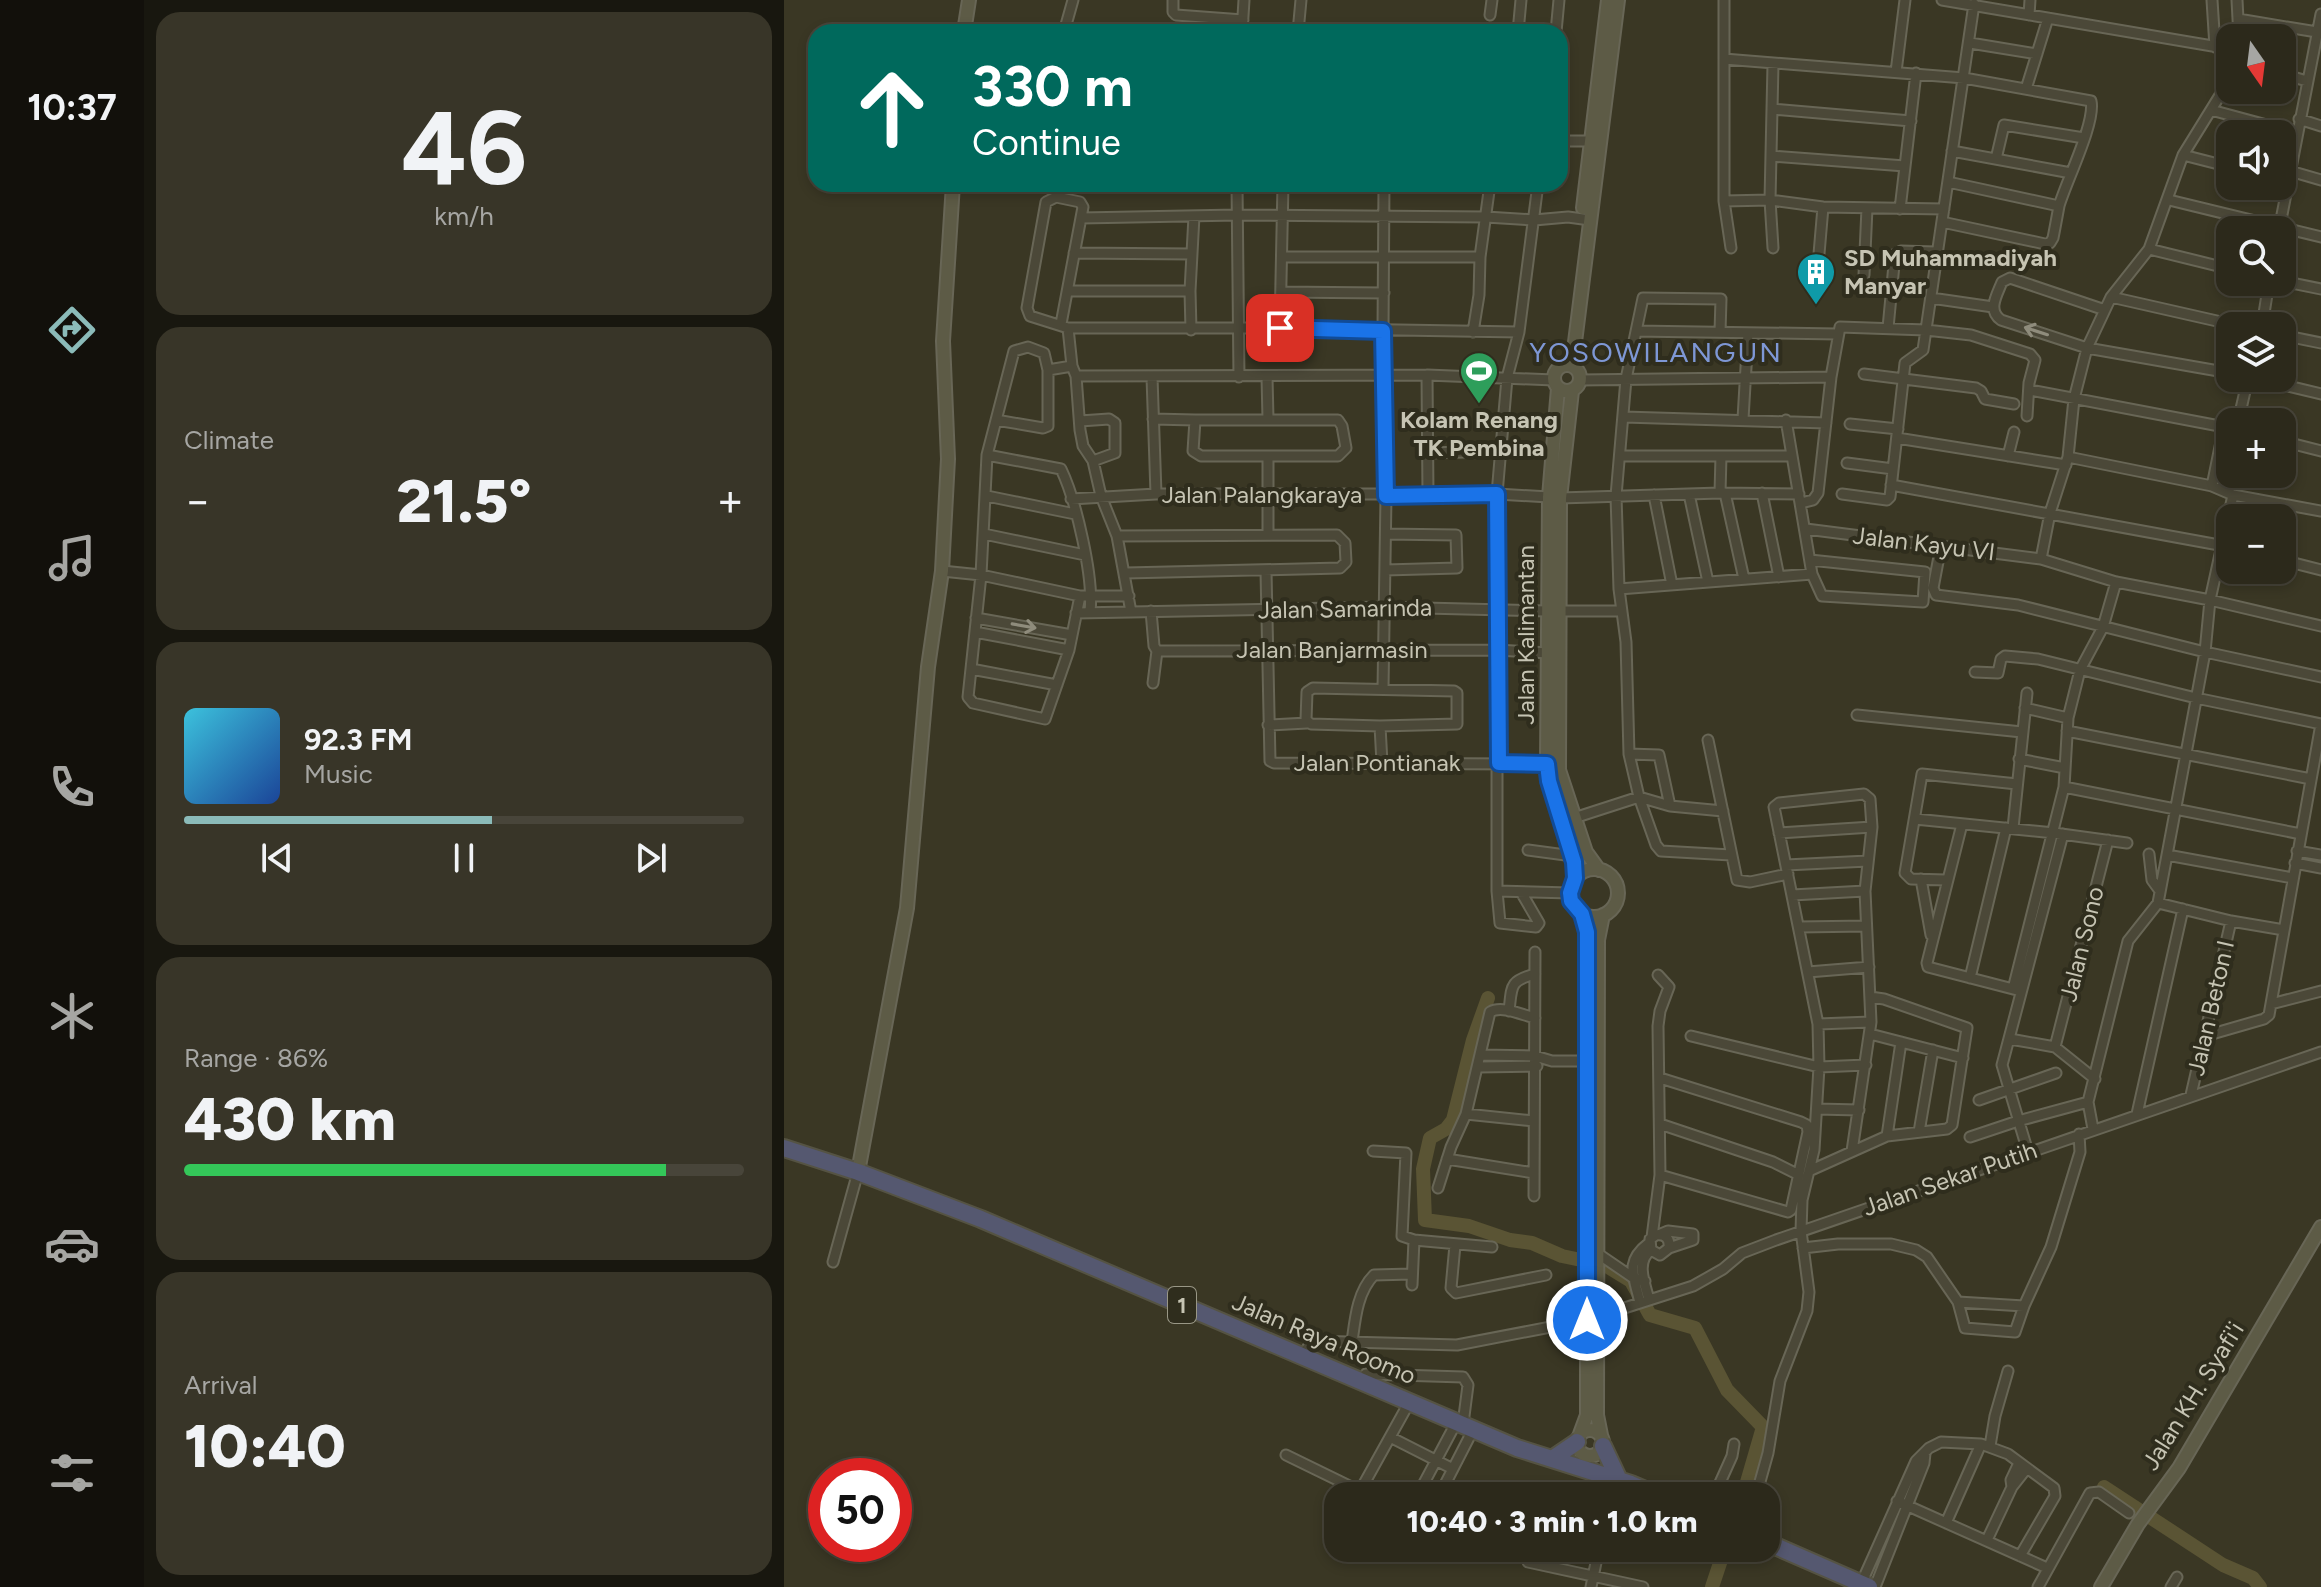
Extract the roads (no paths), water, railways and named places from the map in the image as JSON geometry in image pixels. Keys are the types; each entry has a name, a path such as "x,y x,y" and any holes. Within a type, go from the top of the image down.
{"highway":[{"name":"Jalan Raya Roomo","path":"784,1148 858,1172 981,1219 1517,1448 1552,1459 1581,1453"},
{"path":"1601,1445 1616,1479"},
{"path":"1552,1459 1581,1453"},
{"name":"1","path":"1581,1453 1624,1482"},
{"path":"1780,1548 1868,1586"}],"main road":[{"path":"965,24 969,0"},
{"path":"1568,366 1603,81 1608,0"},
{"path":"1586,220 1591,141 1618,0"},
{"path":"858,1172 907,908 928,667 948,572 948,459 943,341 952,192"},
{"path":"1568,366 1578,372 1576,385 1556,384 1556,371 1568,366"},
{"name":"Jalan Kalimantan","path":"1556,384 1553,715 1547,764 1549,781 1573,856 1575,878"},
{"name":"Jalan Kalimantan","path":"1555,498 1576,385"},
{"name":"Jalan Kalimantan","path":"1554,611 1548,653 1559,770 1586,852 1599,870"},
{"path":"1590,869 1612,877 1618,891 1614,905 1596,917 1582,914 1576,909 1570,893 1575,878 1590,869"},
{"path":"1582,914 1587,932 1593,1061"},
{"path":"1601,1445 1592,1319 1592,1270 1593,1061 1598,940 1603,915"},
{"name":"Jalan KH. Syafi'i","path":"2101,1587 2150,1505 2179,1468 2321,1227"},
{"path":"1581,1453 1587,1415 1592,1319"},
{"path":"1581,1453 1593,1430 1601,1445"},
{"path":"1581,1453 1601,1445"},
{"path":"1581,1453 1586,1455 1601,1445"}],"street":[{"path":"1066,24 1073,0"},
{"path":"1173,0 1173,12 1179,16 1243,20"},
{"path":"1243,24 1244,0"},
{"path":"1299,24 1301,0"},
{"path":"1490,15 1492,0"},
{"path":"1519,24 1521,0"},
{"path":"1557,24 1559,0"},
{"path":"1724,0 1724,201 1731,248"},
{"path":"1896,72 1905,0"},
{"path":"1942,0 1990,4 2029,15 2215,47 2212,1 2199,0"},
{"path":"2029,15 2030,0"},
{"path":"2237,0 2238,24"},
{"path":"1842,494 1888,500 1906,360 1923,350 1974,4"},
{"path":"2296,133 2321,14"},
{"path":"2026,89 2048,18"},
{"path":"2238,19 2317,32"},
{"path":"1970,43 2037,54"},
{"path":"1724,59 1964,78 2091,101 2093,107 2059,206 2053,238 2045,244 1942,222"},
{"path":"1773,64 1770,200 1773,248"},
{"path":"2310,68 2321,71"},
{"path":"1900,209 1916,73"},
{"path":"2296,78 2307,81"},
{"path":"2041,559 2050,513 2067,461 2074,399 2087,348 2111,297 2149,249 2183,155 2216,102"},
{"path":"1772,109 1911,121"},
{"path":"2211,110 2248,120"},
{"path":"2299,119 2321,126"},
{"path":"1996,159 2004,125 2084,138"},
{"path":"1568,141 1591,141"},
{"path":"1952,151 2071,173"},
{"path":"2183,155 2216,163"},
{"path":"1771,156 1905,166"},
{"path":"2296,173 2321,180"},
{"path":"1948,182 2059,206"},
{"path":"1237,192 1239,377"},
{"path":"1280,328 1283,192"},
{"path":"1383,689 1386,534 1384,192"},
{"path":"1473,332 1489,192"},
{"path":"1521,892 1539,923 1536,927 1500,923 1497,919 1497,494 1507,378 1519,332 1537,192"},
{"path":"1131,612 1117,536 1101,496 1093,461 1083,446 1076,376 1064,326 1083,205 1056,197 1046,202 1027,308 1030,316 1064,326 1519,332"},
{"path":"1724,201 1770,200 1823,207 1944,209"},
{"path":"2169,200 2230,216"},
{"path":"1816,289 1823,207"},
{"path":"1864,275 1867,208"},
{"path":"1081,218 1237,215 1586,220"},
{"path":"1191,330 1194,216"},
{"path":"2296,232 2321,237"},
{"path":"2149,249 2216,266"},
{"path":"1888,328 1893,255 1901,251 1936,252"},
{"path":"1074,253 1192,254"},
{"path":"1283,257 1480,257"},
{"path":"2105,310 2010,278 2002,282 1993,307 2001,320 2087,348 2216,371"},
{"path":"2296,284 2321,289"},
{"path":"1069,291 1190,291"},
{"path":"1281,292 1384,293"},
{"path":"2111,297 2216,321"},
{"path":"1720,332 1722,301 1718,298 1643,298 1626,379 1616,496 1619,589 1626,642 1629,754 1639,797 1661,851 1731,855"},
{"path":"1931,298 1993,307"},
{"path":"1800,498 1817,498 1837,334 1843,326 1971,335 2030,354 2035,360 2029,383 2027,416"},
{"path":"1636,331 1837,334"},
{"path":"1743,419 1748,333"},
{"path":"2296,338 2321,343"},
{"path":"996,420 1043,428 1048,426 1048,370 1044,353 1028,347 1014,351 996,420 987,455 981,575 968,697 973,703 1042,719 1048,717 1069,650 1080,596"},
{"path":"1048,370 1072,366"},
{"path":"1864,374 1979,389 1985,399 2014,404"},
{"path":"1076,376 1427,375 1507,378 1556,384"},
{"path":"1427,375 1428,495"},
{"path":"1152,377 1156,494"},
{"path":"1267,377 1268,419"},
{"path":"1576,385 1626,379 1831,377"},
{"path":"2296,388 2321,394"},
{"path":"2030,390 2216,426"},
{"path":"1624,417 1826,423"},
{"path":"1080,421 1109,419 1115,423 1115,453 1093,461"},
{"path":"1153,419 1338,420 1346,448 1338,456 1268,458 1197,455 1193,451 1195,420"},
{"path":"1786,420 1812,574 1823,597 1921,603 1924,599 1926,575 1922,571 1810,560"},
{"path":"1850,424 2008,456 2067,461 2212,486 2233,495 2321,511"},
{"path":"2008,456 2014,432"},
{"path":"2296,445 2321,451"},
{"path":"1428,453 1502,451"},
{"path":"987,455 1061,469 1085,555 1092,596 1090,611"},
{"path":"1620,456 1792,456"},
{"path":"1721,456 1723,493 1744,579"},
{"path":"1268,458 1268,534"},
{"path":"1847,463 1893,469"},
{"path":"2212,486 2216,471"},
{"path":"1891,485 2216,544"},
{"name":"Jalan Palangkaraya","path":"1071,499 1156,494 1497,494 1555,498 1723,493 1762,493 1800,498"},
{"path":"1762,493 1779,577"},
{"path":"1689,494 1708,582"},
{"path":"1654,495 1672,585"},
{"path":"2232,504 2233,495"},
{"path":"987,496 1075,514"},
{"name":"Jalan Kayu VI","path":"1806,529 2041,559 2116,582 2321,626"},
{"path":"984,534 1085,555"},
{"path":"1385,570 1457,568 1456,535 1386,534"},
{"path":"1117,536 1337,535 1345,543 1346,562 1340,568 1126,573"},
{"path":"1941,546 1933,588 1936,595 2018,605 2205,652 2321,677"},
{"path":"2296,564 2321,570"},
{"name":"Jalan Pontianak","path":"1266,571 1270,761 1547,764"},
{"path":"948,572 981,575 1080,596 1129,596"},
{"path":"1619,589 1812,574"},
{"path":"2093,1129 2088,1102 2128,941 2158,903 2216,578"},
{"path":"2028,1152 2002,1065 2059,833 2068,718 2080,670 2103,627 2116,582"},
{"name":"Jalan Samarinda","path":"1076,613 1384,607 1621,611"},
{"path":"1147,611 1157,651 1153,683"},
{"path":"976,618 1072,635"},
{"path":"975,632 1069,650"},
{"name":"Jalan Banjarmasin","path":"1157,651 1498,650 1548,653"},
{"path":"1975,672 1998,673 2001,659 2005,656 2038,659 2196,698 2321,724 2266,1018 2205,1036"},
{"path":"971,669 1057,685"},
{"path":"1268,725 1455,725 1458,720 1457,693 1310,689 1307,692 1307,723"},
{"path":"1970,978 2009,828 2027,693"},
{"path":"2025,708 2068,718"},
{"path":"1857,715 2022,732"},
{"path":"1380,726 1382,763"},
{"path":"2067,731 2311,779"},
{"path":"1708,740 1737,880 1750,882 1787,869 1868,861"},
{"path":"1629,754 1659,755 1670,806"},
{"path":"2019,759 2065,768"},
{"path":"1946,880 1911,879 1905,873 1922,774 2017,784"},
{"path":"2064,787 2301,834"},
{"path":"1660,1175 1788,1212 1791,1210 1814,1150 1818,1024 1779,833 1776,804 1864,794 1870,799 1872,827 1865,891 1871,1022 1852,1151"},
{"path":"2308,795 2321,797"},
{"path":"1574,818 1639,797 1670,806 1723,811"},
{"path":"1915,819 2127,843"},
{"path":"1962,824 1946,880 1928,967 2018,990"},
{"path":"1779,833 1872,827"},
{"name":"Jalan Sono","path":"2055,1047 2108,840"},
{"path":"1528,850 1573,856"},
{"path":"2297,851 2321,855"},
{"path":"2149,854 2152,880 2160,891"},
{"path":"2167,855 2293,878"},
{"path":"2295,863 2321,868"},
{"path":"1921,879 1932,941"},
{"path":"1497,891 1570,893"},
{"path":"1792,895 1865,891"},
{"path":"2158,903 2284,930"},
{"path":"2137,1114 2183,909"},
{"name":"Jalan Beton I","path":"2191,1095 2231,921"},
{"path":"1799,927 1866,926"},
{"path":"1534,1196 1535,952"},
{"path":"1808,972 1869,967"},
{"path":"1509,1011 1514,982 1517,978 1535,974"},
{"path":"1644,1301 1640,1280 1642,1259 1653,1241 1668,1231 1693,1234 1693,1240 1669,1248 1660,1255 1653,1241 1660,1175 1659,1019 1669,987 1658,975"},
{"path":"2271,1004 2321,991"},
{"path":"1660,1124 1804,1173 1887,1136 1951,1128 1968,1032 1964,1025 1870,997"},
{"path":"1438,1188 1466,1114 1490,1012 1496,1009 1535,1018"},
{"path":"1818,1024 1871,1022"},
{"path":"1870,1034 1963,1058"},
{"path":"1691,1036 1819,1067 1866,1065"},
{"path":"2010,1039 2055,1047 2093,1083"},
{"path":"1887,1136 1901,1042"},
{"path":"1919,1132 1933,1050"},
{"name":"Jalan Sekar Putih","path":"1303,1355 1312,1341 1457,1345 1592,1319 1693,1286 1723,1269 1742,1253 1801,1231 2321,1052"},
{"path":"1481,1055 1535,1061"},
{"path":"1479,1067 1535,1061 1593,1061"},
{"path":"1979,1100 2056,1073"},
{"path":"1660,1078 1807,1125 1801,1231 1809,1292 1807,1311 1780,1381 1760,1482"},
{"path":"1970,1137 2088,1102"},
{"path":"1817,1109 1859,1110"},
{"path":"1466,1114 1534,1121"},
{"path":"1803,1248 1851,1244 1907,1247 1927,1257 1958,1302 1965,1328 2015,1332 2051,1247 2080,1152 2079,1134"},
{"path":"1373,1151 1406,1153 1402,1236 1414,1240 1492,1247"},
{"path":"1447,1159 1534,1173"},
{"path":"833,1262 858,1172"},
{"path":"1653,1241 1668,1239 1669,1248"},
{"path":"1352,1342 1355,1320 1368,1281 1374,1275 1412,1279 1414,1240"},
{"path":"1455,1245 1451,1288 1456,1293 1546,1275"},
{"path":"1593,1254 1640,1280"},
{"path":"1958,1302 2024,1306"},
{"path":"1946,1523 1986,1445 2008,1371"},
{"path":"1364,1381 1366,1374 1463,1377 1468,1385 1465,1424 1453,1469 1446,1482"},
{"path":"1370,1482 1410,1401"},
{"path":"1424,1482 1434,1460 1465,1424"},
{"path":"1390,1437 1453,1469"},
{"path":"1868,1586 1878,1544 1916,1461 1929,1448 1941,1442 1986,1445 2008,1454 2054,1488 2056,1492 2020,1556"},
{"path":"1720,1482 1734,1444"},
{"path":"1868,1586 1890,1549 1924,1463 1925,1453"},
{"path":"1286,1455 1341,1482"},
{"path":"1987,1540 2023,1466"},
{"path":"2038,1587 2090,1493 2099,1492 2129,1513"},
{"path":"1897,1501 2047,1568"},
{"path":"1889,1518 1901,1523"},
{"path":"1878,1544 1890,1549"},
{"path":"1528,1562 1643,1587"},
{"path":"1591,1587 1596,1562"},
{"path":"2171,1587 2177,1577"}],"waterway":[{"path":"1488,998 1473,1040 1453,1120 1446,1129 1430,1138 1423,1169 1425,1220 1469,1226 1510,1240 1532,1243 1562,1256 1605,1265 1631,1281 1650,1315 1695,1328 1727,1390 1763,1427 1747,1482"},
{"path":"2104,1487 2223,1565 2253,1578 2260,1587"},
{"path":"1712,1587 1720,1562"}],"place":[{"name":"SD Muhammadiyah Manyar","path":"1816,306"},
{"name":"Kolam Renang TK Pembina","path":"1479,405"}],"district":[{"name":"YOSOWILANGUN","path":"1656,352"}]}
